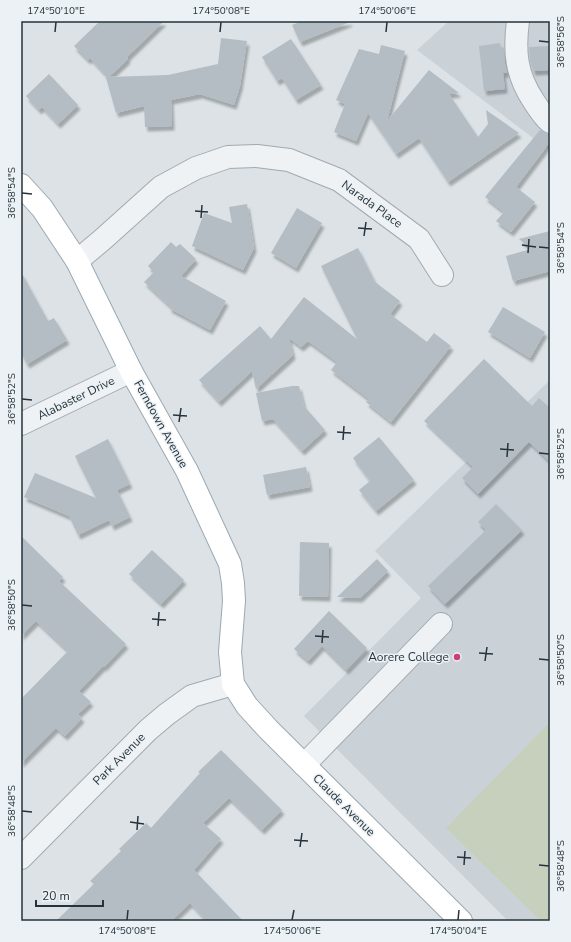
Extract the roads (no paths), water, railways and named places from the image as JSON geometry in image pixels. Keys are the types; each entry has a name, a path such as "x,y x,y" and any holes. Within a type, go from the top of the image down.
{"main road":[{"name":"Ferndown Avenue","path":"21,185 42,208 77,261 131,371 187,471 230,564 234,601 230,652 233,684"},
{"name":"Claude Avenue","path":"233,684 247,706 268,729 461,921"}],"street":[{"path":"518,21 516,34 520,76 536,105 550,122"},
{"name":"Narada Place","path":"77,261 161,187 196,168 228,157 257,156 289,160 339,180 419,239 442,275"},
{"name":"Alabaster Drive","path":"21,424 131,371"},
{"path":"304,765 441,624"},
{"name":"Park Avenue","path":"21,858 148,730 167,714 192,696 233,684"}],"place":[{"name":"Aorere College","path":"457,657"}]}
